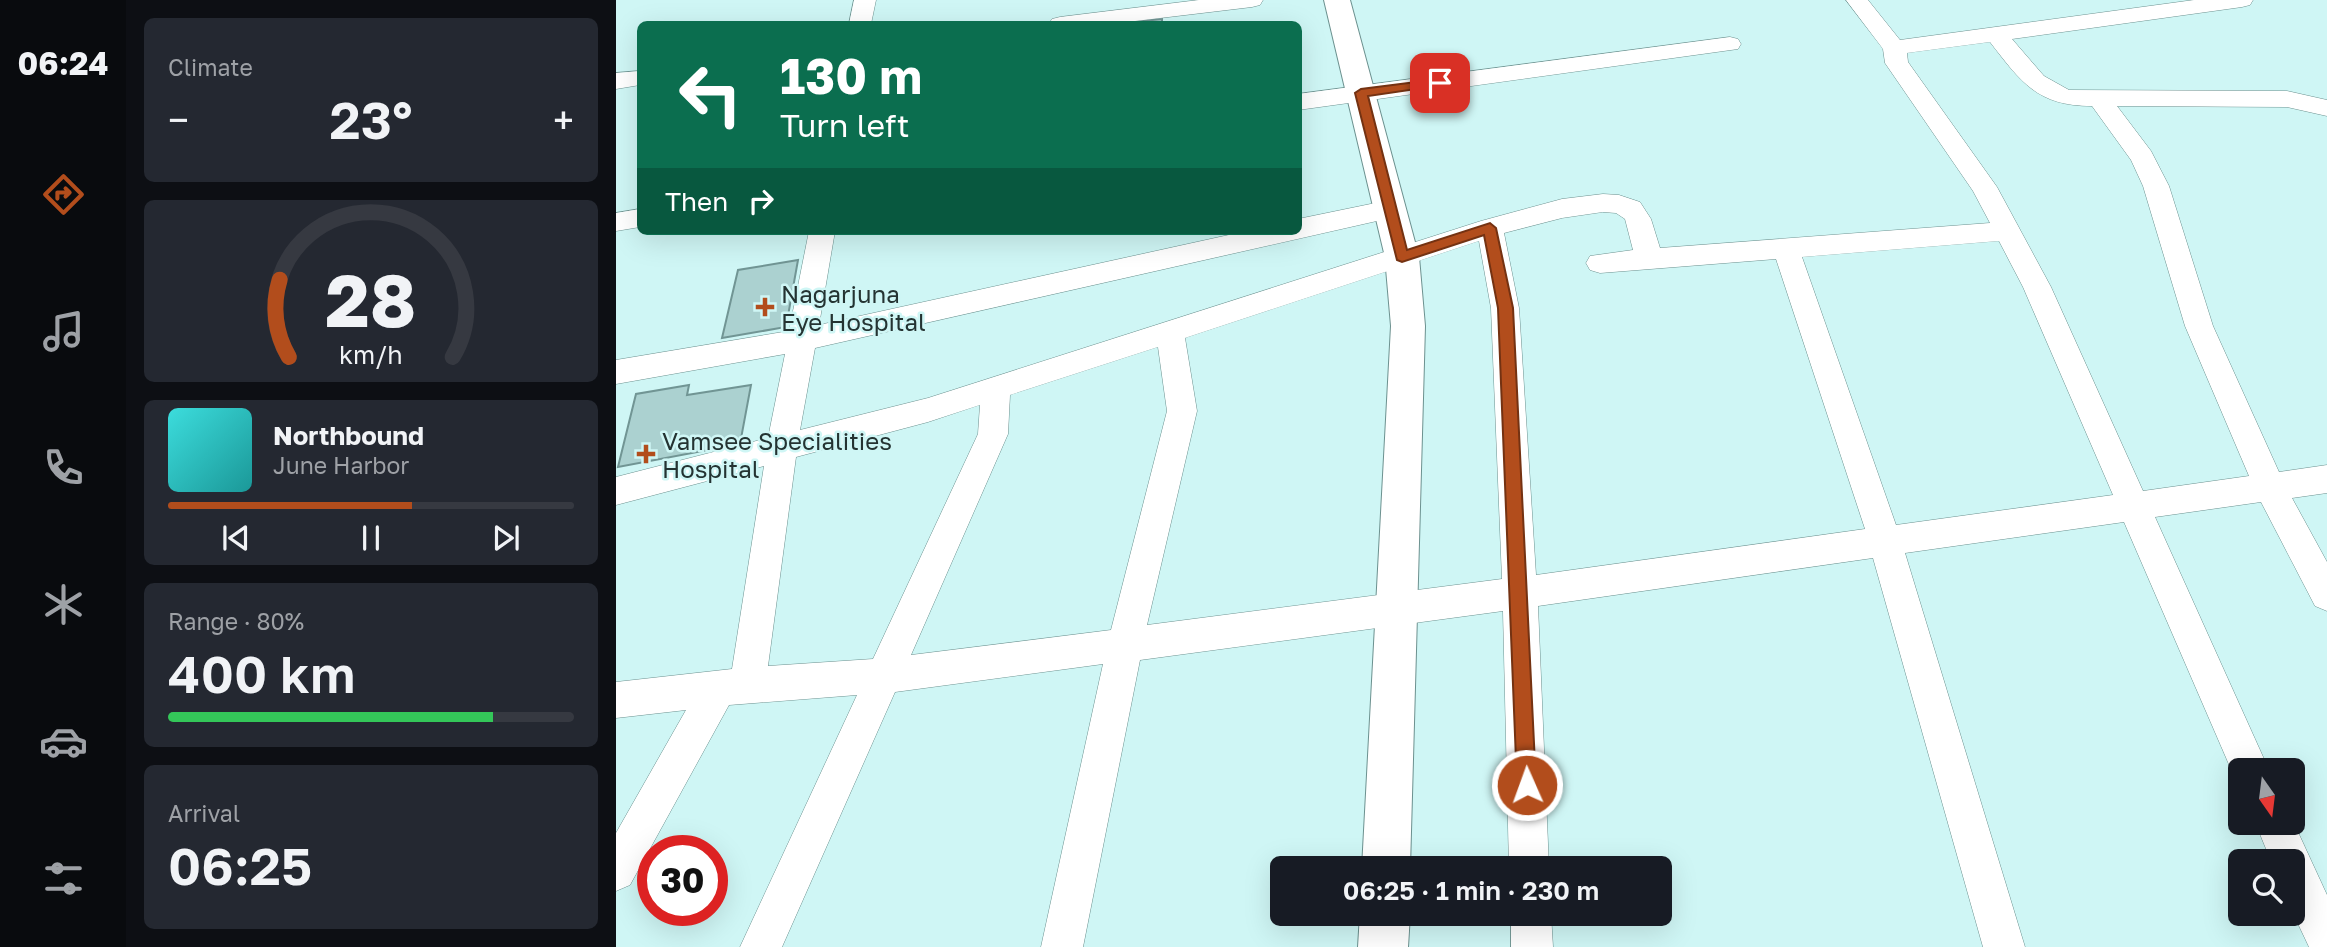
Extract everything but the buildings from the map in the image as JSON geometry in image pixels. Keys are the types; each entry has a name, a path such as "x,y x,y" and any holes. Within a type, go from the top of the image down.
{"street":[{"path":"861,21 865,0"},
{"path":"1084,21 1252,0"},
{"path":"1337,0 1402,257 1408,340 1386,856"},
{"path":"1857,0 1894,48 1897,63 1983,187 2037,287 2245,758"},
{"path":"1894,48 2242,0"},
{"path":"1996,34 2038,86 2051,94 2068,98 2287,99 2327,108"},
{"path":"1302,101 1730,44"},
{"path":"616,81 637,78"},
{"path":"2099,99 2142,157 2156,186 2199,326 2270,487 2327,595"},
{"path":"616,491 928,410 1490,228 1578,206 1608,203 1630,208 1637,216 1649,260"},
{"path":"1302,228 1390,209"},
{"path":"616,222 637,218"},
{"path":"1490,228 1506,308 1530,856"},
{"path":"1600,263 2006,231"},
{"path":"616,871 733,687 821,235"},
{"path":"616,372 802,340 1273,235"},
{"path":"1787,250 1885,541 2004,947"},
{"path":"1062,947 1125,645 1182,411 1169,332"},
{"path":"761,947 993,434 996,388"},
{"path":"616,700 733,687 884,676 1396,610 2327,479"},
{"path":"2305,892 2327,941"},
{"path":"1383,947 1384,926"},
{"path":"1531,926 1532,947"}],"place":[{"name":"Nagarjuna Eye Hospital","path":"765,307"},
{"name":"Vamsee Specialities Hospital","path":"646,454"}],"route":[{"path":"1440,83 1361,93 1402,257 1490,228 1506,308 1527,785"}]}
